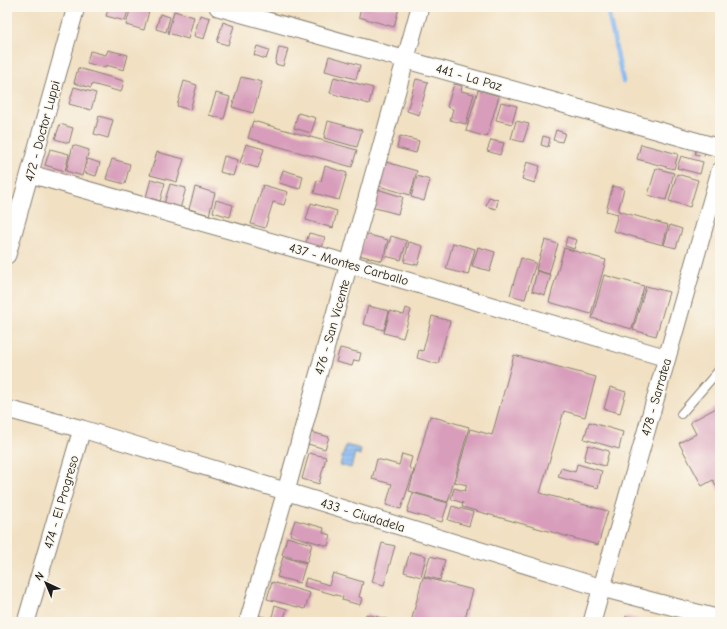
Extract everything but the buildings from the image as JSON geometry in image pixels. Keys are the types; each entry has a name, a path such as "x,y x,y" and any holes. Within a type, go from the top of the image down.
{"street":[{"name":"472 - Doctor Luppi","path":"7,255 76,7"},
{"name":"441 - La Paz","path":"218,7 246,11 405,59 720,148"},
{"name":"476 - San Vicente","path":"248,622 350,264 420,7"},
{"name":"478 - Sarratea","path":"592,622 720,171"},
{"name":"437 - Montes Carballo","path":"30,174 350,264 667,358"},
{"name":"433 - Ciudadela","path":"7,409 82,428 602,588 720,619"},
{"name":"474 - El Progreso","path":"26,622 82,428"}],"lane":[{"path":"681,414 720,369"}],"water":[{"path":"346,445 361,449 360,455 355,453 351,468 340,465"}],"waterway":[{"path":"607,7 623,81"}]}
